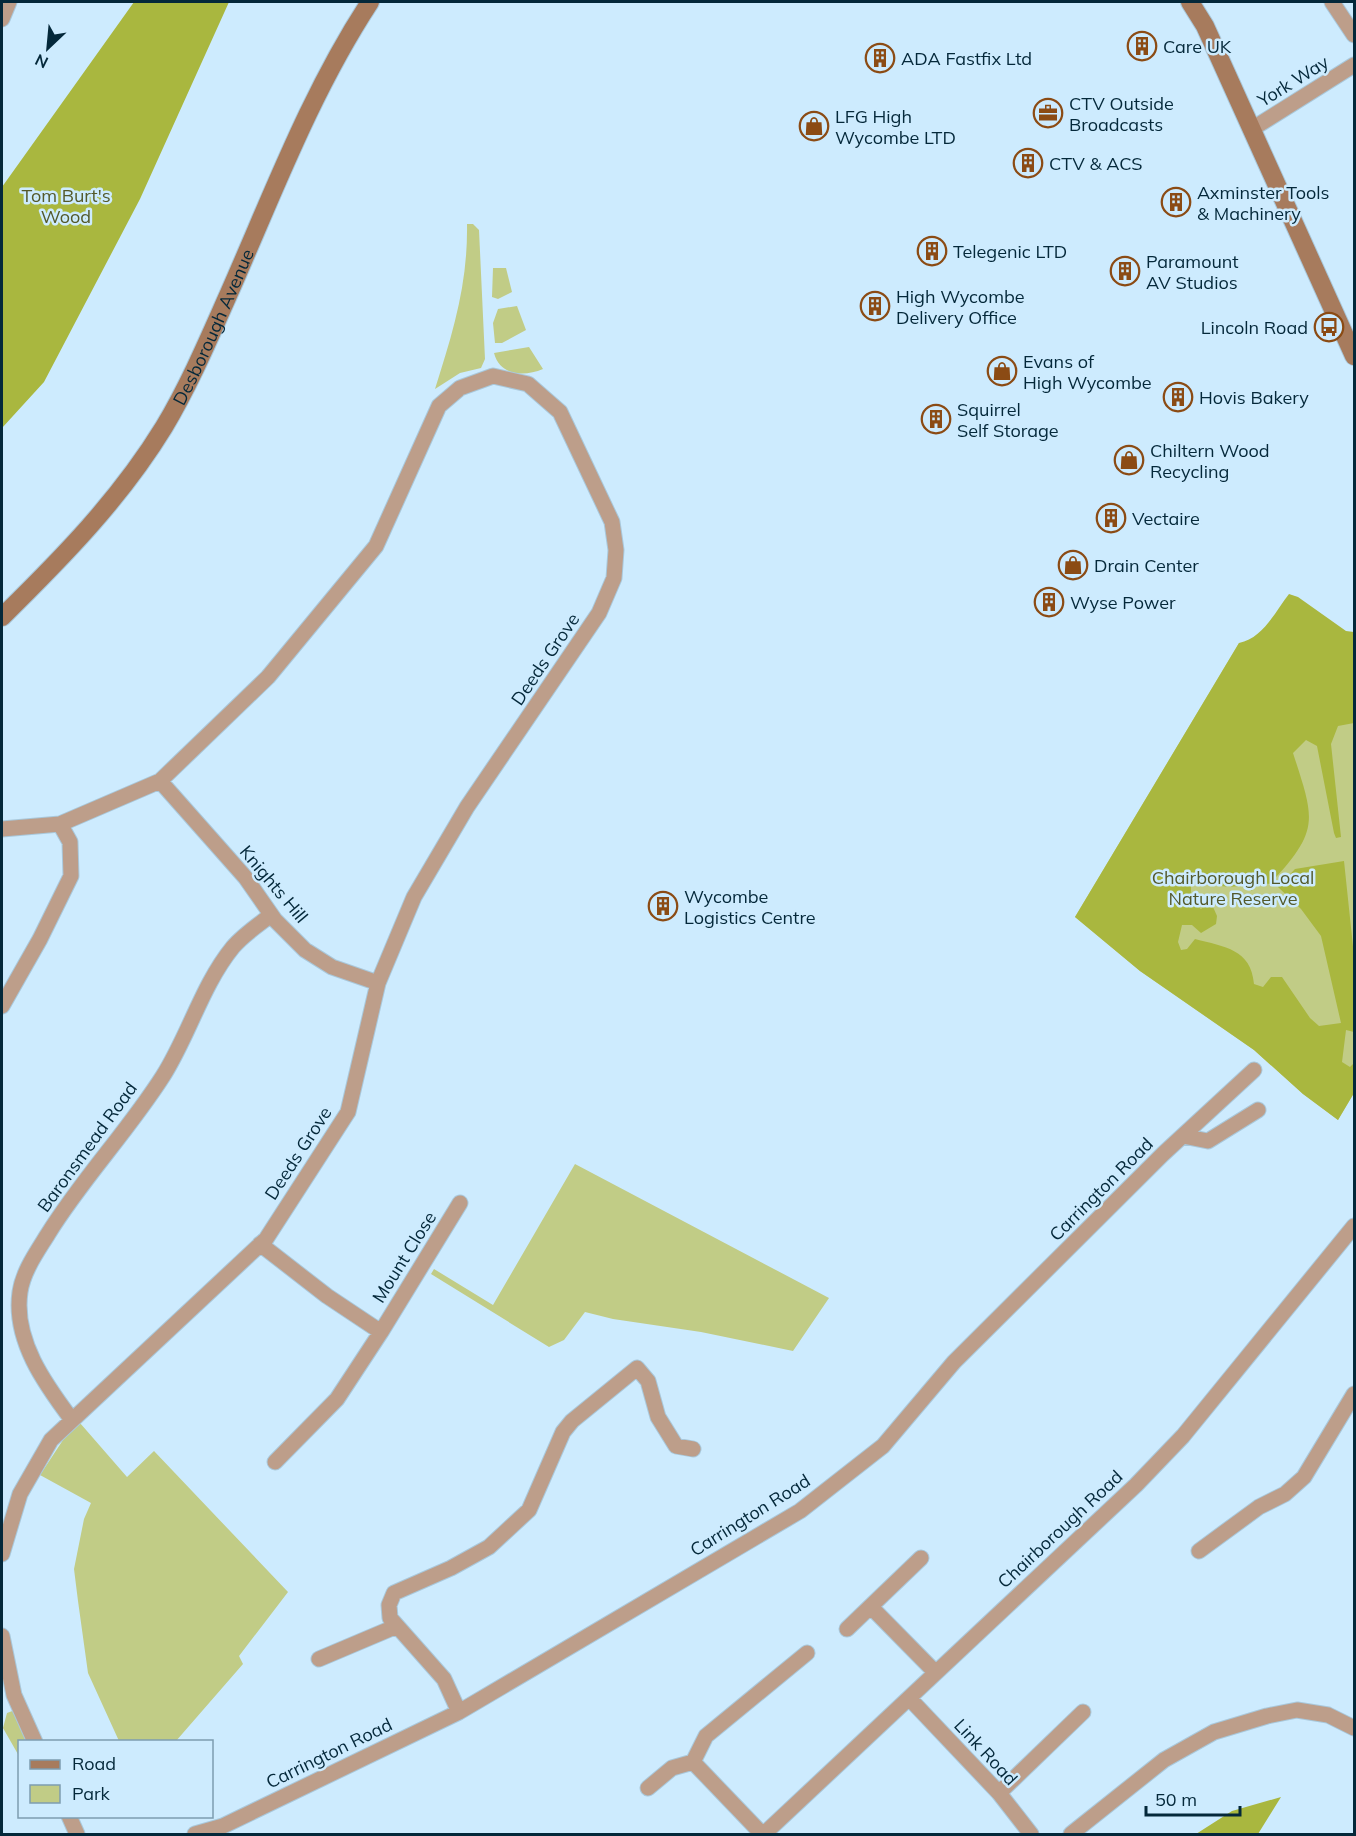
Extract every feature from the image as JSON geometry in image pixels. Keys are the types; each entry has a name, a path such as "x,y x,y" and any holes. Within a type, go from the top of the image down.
{"street":[{"name":"Desborough Avenue","path":"2,617 75,545 141,463 165,425 195,369 325,77 370,2"},
{"path":"1190,2 1205,26 1354,356"},
{"path":"1332,2 1354,35"},
{"name":"York Way","path":"1252,129 1354,65"},
{"name":"Deeds Grove","path":"2,829 60,824 160,781 268,677 376,546 439,406 460,388 493,376 528,384 560,412 612,522 616,550 614,578 599,614 467,807 414,897 378,983 348,1112 260,1245 51,1440 20,1494 2,1554"},
{"name":"Knights Hill","path":"160,781 245,877 271,915 313,955 332,967 378,983"},
{"path":"2,1006 40,939 71,876 70,842 60,824"},
{"name":"Baronsmead Road","path":"72,1420 42,1378 29,1351 21,1317 20,1292 29,1265 54,1224 146,1103 168,1067 212,980 233,947 271,915"},
{"name":"Carrington Road","path":"195,1834 222,1826 459,1712 800,1511 883,1446 954,1362 1183,1136 1254,1070"},
{"path":"1183,1136 1208,1141 1258,1110"},
{"name":"Mount Close","path":"275,1462 337,1399 460,1203"},
{"name":"Chairborough Road","path":"763,1834 1136,1485 1175,1444 1354,1226"},
{"name":"Mount Close","path":"260,1245 327,1296 381,1332"},
{"path":"459,1712 444,1679 390,1618 389,1605 394,1593 451,1568 489,1547 529,1510 563,1432 572,1421 637,1368 648,1381 658,1417 676,1446 693,1449"},
{"path":"1199,1551 1258,1507 1284,1494 1304,1478 1354,1394"},
{"path":"847,1629 921,1558"},
{"path":"871,1607 935,1672"},
{"path":"319,1659 397,1626"},
{"path":"2,1636 14,1695 34,1740"},
{"path":"648,1788 672,1768 693,1762 706,1736 807,1653"},
{"name":"Link Road","path":"909,1698 999,1793 1031,1834"},
{"path":"1071,1834 1164,1760 1214,1732 1267,1716 1298,1710 1328,1715 1354,1728"},
{"path":"999,1793 1083,1712"},
{"path":"693,1762 763,1834"},
{"path":"70,1818 77,1834"}],"green space":[{"name":"Tom Burt's Wood","path":"134,2 229,2 140,199 44,382 2,428 2,187"},
{"path":"467,224 473,224 479,230 485,359 481,368 460,373 435,389 462,288"},
{"path":"493,268 506,268 512,292 498,299 492,297"},
{"path":"517,306 526,330 502,343 495,343 493,323 498,309"},
{"path":"529,347 543,369 536,372 514,373 497,361 494,353"},
{"name":"Chairborough Local Nature Reserve","path":"1289,594 1298,597 1346,631 1354,632 1354,723 1338,726 1331,744 1341,837 1336,838 1334,833 1317,746 1306,740 1293,753 1309,810 1305,837 1298,850 1270,884 1262,883 1258,867 1252,891 1243,885 1219,886 1198,874 1191,876 1191,901 1201,909 1210,900 1217,916 1216,924 1201,933 1192,925 1182,925 1178,942 1181,950 1187,949 1195,939 1235,951 1248,963 1254,984 1263,987 1271,977 1282,977 1310,1018 1319,1026 1341,1023 1321,936 1301,909 1278,887 1295,869 1344,861 1354,956 1354,1032 1346,1030 1342,1062 1350,1067 1354,1063 1354,1093 1338,1120 1303,1094 1254,1050 1140,971 1075,917 1239,643 1262,630"},
{"name":"Chairborough Local Nature Reserve","path":"1239,643 1259,658 1354,652 1354,1093 1338,1120 1303,1094 1254,1050 1140,971 1075,917"},
{"path":"575,1164 829,1298 793,1351 585,1312 564,1340 549,1347 431,1274 434,1269 493,1305"},
{"path":"80,1423 127,1477 154,1451 288,1592 239,1656 243,1664 177,1740 119,1740 88,1673 74,1569 84,1519 91,1503 40,1475 63,1440"},
{"path":"15,1710 30,1740 18,1740 18,1754 3,1728 7,1713"},
{"path":"1281,1797 1258,1834 1196,1834 1232,1811"}],"place":[{"name":"Care UK","path":"1142,46"},
{"name":"ADA Fastfix Ltd","path":"880,58"},
{"name":"CTV Outside Broadcasts","path":"1048,113"},
{"name":"LFG High Wycombe LTD","path":"814,126"},
{"name":"CTV & ACS","path":"1028,163"},
{"name":"Axminster Tools & Machinery","path":"1176,202"},
{"name":"Telegenic LTD","path":"932,251"},
{"name":"Paramount AV Studios","path":"1125,271"},
{"name":"High Wycombe Delivery Office","path":"875,306"},
{"name":"Lincoln Road","path":"1329,327"},
{"name":"Evans of High Wycombe","path":"1002,371"},
{"name":"Hovis Bakery","path":"1178,397"},
{"name":"Squirrel Self Storage","path":"936,419"},
{"name":"Chiltern Wood Recycling","path":"1129,460"},
{"name":"Vectaire","path":"1111,518"},
{"name":"Drain Center","path":"1073,565"},
{"name":"Wyse Power","path":"1049,602"},
{"name":"Wycombe Logistics Centre","path":"663,906"}]}
